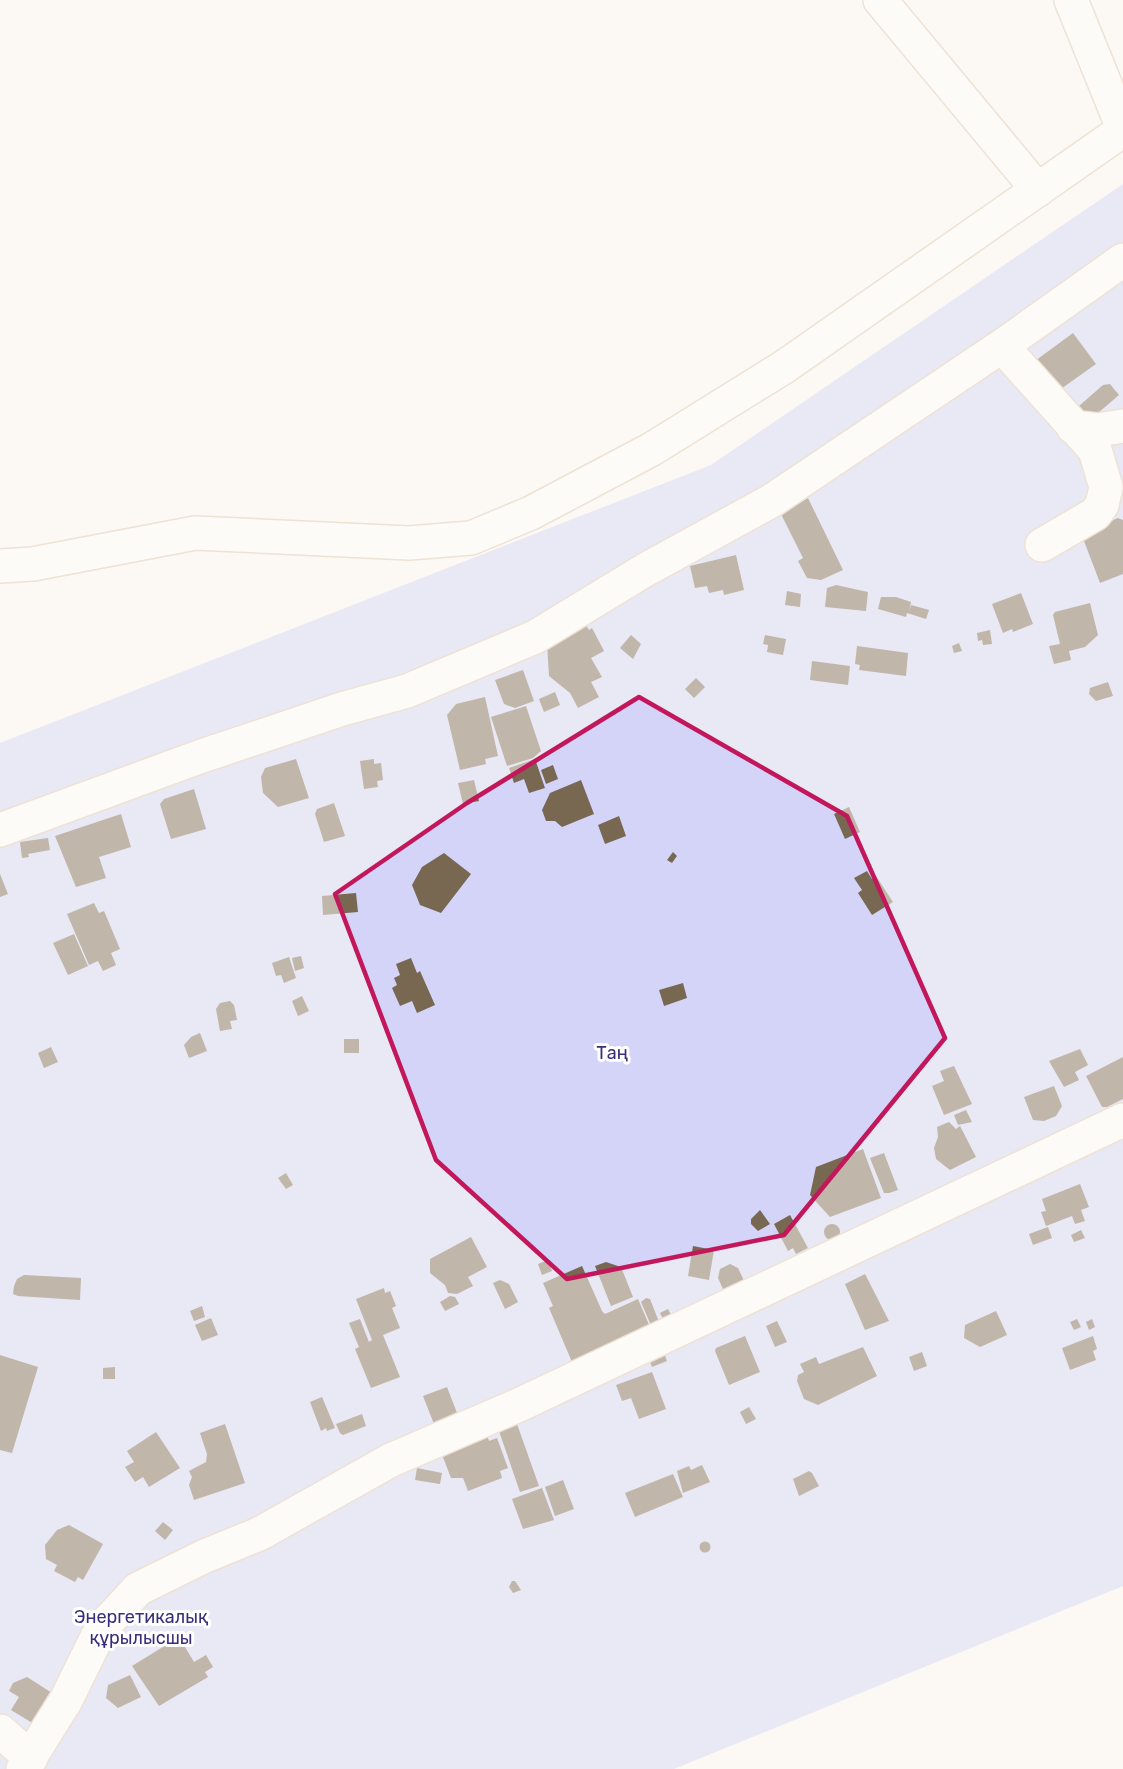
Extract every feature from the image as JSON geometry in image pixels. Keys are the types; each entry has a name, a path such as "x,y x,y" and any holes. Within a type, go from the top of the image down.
{"street":[{"path":"880,0 1038,190"},
{"path":"0,566 33,564 195,533 409,543 471,538 531,513 652,449 784,367 1123,129 1071,0"},
{"path":"0,830 210,754 342,709 407,691 535,637 645,570 771,501 1002,346 1123,260"},
{"path":"1002,346 1095,450 1106,487 1102,505 1084,522 1042,545"},
{"path":"1073,427 1098,430 1123,426"},
{"path":"0,1731 27,1763 66,1700 101,1629 138,1589 195,1561 260,1534 391,1460 521,1404 1123,1120"}],"highlighted area":[{"path":"639,697 847,816 945,1038 784,1235 567,1279 436,1160 335,894 467,803"}],"green space":[{"name":"Таң","path":"1123,184 1123,1586 674,1769 0,1769 0,743 711,465"}],"building":[{"path":"1073,333 1096,364 1058,391 1035,361"},
{"path":"1110,384 1119,395 1091,419 1079,406 1103,385"},
{"path":"808,498 843,570 821,580 807,578 798,561 803,558 780,512"},
{"path":"1118,518 1123,520 1123,574 1100,583 1081,533"},
{"path":"736,555 744,590 724,595 723,590 709,593 707,586 695,588 690,566"},
{"path":"836,585 868,592 866,611 825,607 827,588"},
{"path":"787,591 801,594 800,607 785,605"},
{"path":"1021,593 1033,624 1013,632 1012,629 1003,633 992,604"},
{"path":"881,597 896,597 911,602 909,611 911,605 929,610 926,619 907,613 906,617 878,609"},
{"path":"1090,603 1098,635 1085,647 1069,651 1071,660 1054,664 1049,646 1060,644 1053,615 1055,612"},
{"path":"585,624 589,630 592,628 604,651 591,658 602,677 591,682 599,697 578,708 570,693 549,676 547,643"},
{"path":"990,630 992,644 983,645 982,640 978,641 977,633"},
{"path":"631,635 641,644 633,659 620,648"},
{"path":"765,635 786,639 783,655 767,652 768,645 763,644"},
{"path":"959,643 962,651 954,653 952,646"},
{"path":"857,646 908,653 906,676 859,670 860,665 855,664"},
{"path":"812,661 850,666 848,685 810,680"},
{"path":"523,670 534,701 515,708 504,704 495,680"},
{"path":"696,678 705,687 694,698 685,689"},
{"path":"1108,682 1113,696 1096,701 1089,694 1090,688"},
{"path":"555,692 560,705 544,712 539,699"},
{"path":"485,697 498,756 485,759 486,764 460,770 447,715 456,704"},
{"path":"526,706 541,751 533,758 507,766 491,717"},
{"path":"296,759 309,798 278,807 263,793 261,777 265,768"},
{"path":"374,759 374,764 381,763 383,780 377,781 378,787 364,789 360,761"},
{"path":"535,759 545,788 529,793 524,779 514,783 509,768"},
{"path":"553,765 558,779 546,784 541,770"},
{"path":"474,780 479,801 463,804 458,783"},
{"path":"581,780 594,814 562,827 555,821 546,821 542,810 550,793"},
{"path":"194,789 206,829 171,839 160,804 164,799"},
{"path":"334,803 345,836 324,842 315,814 317,809"},
{"path":"849,807 860,832 845,839 834,814"},
{"path":"121,814 131,847 99,857 106,878 76,887 55,836"},
{"path":"619,816 626,836 605,844 598,825"},
{"path":"48,838 50,850 28,854 29,857 22,858 20,842"},
{"path":"673,852 677,856 672,863 667,860"},
{"path":"444,853 471,874 441,913 420,905 412,885 422,867"},
{"path":"867,871 872,879 876,876 893,902 872,915 858,893 862,890 854,878"},
{"path":"0,874 8,894 0,897"},
{"path":"356,893 358,912 323,915 322,896"},
{"path":"94,903 99,913 104,911 120,949 111,953 116,965 103,971 98,961 89,965 67,914"},
{"path":"74,934 88,966 68,975 53,943"},
{"path":"301,956 304,968 295,971 292,958"},
{"path":"289,957 296,978 284,983 281,975 276,976 272,963"},
{"path":"411,958 417,973 420,971 435,1005 417,1013 412,1001 400,1006 392,988 397,985 394,978 400,975 396,964"},
{"path":"683,983 687,998 664,1006 659,990"},
{"path":"302,996 309,1011 298,1016 292,1001"},
{"path":"230,1001 234,1005 237,1020 230,1021 232,1029 220,1031 216,1009 220,1003"},
{"path":"200,1033 207,1051 189,1058 184,1045 191,1037"},
{"path":"344,1039 359,1039 359,1053 344,1053"},
{"path":"51,1047 58,1062 44,1068 38,1053"},
{"path":"1080,1049 1088,1065 1075,1072 1079,1080 1064,1087 1049,1061"},
{"path":"1123,1057 1123,1099 1102,1107 1086,1076"},
{"path":"954,1066 972,1104 944,1115 932,1086 944,1081 940,1071"},
{"path":"1054,1086 1062,1106 1056,1116 1044,1121 1033,1120 1024,1097"},
{"path":"966,1110 972,1122 958,1125 954,1115"},
{"path":"949,1122 956,1129 960,1126 976,1157 950,1170 936,1159 934,1148 938,1137 937,1127"},
{"path":"863,1149 881,1198 830,1217 810,1195 816,1167"},
{"path":"884,1153 898,1190 889,1193 884,1193 870,1158"},
{"path":"286,1173 293,1185 286,1189 278,1178"},
{"path":"1080,1184 1089,1207 1081,1210 1085,1221 1075,1224 1072,1216 1046,1226 1041,1212 1046,1211 1042,1199"},
{"path":"760,1210 770,1224 758,1231 751,1224 751,1219"},
{"path":"790,1215 808,1248 796,1254 793,1248 788,1251 774,1224"},
{"path":"829,1224 835,1224 840,1232 838,1238 829,1240 824,1235 824,1229"},
{"path":"1048,1227 1052,1238 1033,1245 1029,1234"},
{"path":"1081,1230 1085,1238 1074,1242 1071,1235"},
{"path":"471,1237 487,1267 468,1277 473,1286 457,1294 448,1293 445,1285 430,1273 430,1259"},
{"path":"693,1246 714,1250 709,1280 688,1276"},
{"path":"548,1260 552,1271 542,1275 538,1264"},
{"path":"606,1262 621,1267 633,1297 611,1306 595,1266"},
{"path":"730,1264 738,1268 747,1287 726,1296 718,1278 720,1269"},
{"path":"582,1266 605,1314 638,1299 653,1334 575,1369 549,1308 553,1306 543,1283"},
{"path":"865,1274 889,1321 865,1330 845,1284"},
{"path":"24,1275 81,1278 80,1300 13,1294 17,1279"},
{"path":"500,1280 509,1284 518,1302 505,1309 493,1283"},
{"path":"384,1288 385,1293 390,1291 396,1306 392,1308 400,1328 383,1335 400,1377 371,1388 355,1349 359,1347 349,1323 360,1319 369,1342 372,1340 356,1299"},
{"path":"450,1296 455,1297 459,1304 445,1311 440,1302"},
{"path":"646,1298 650,1299 661,1327 653,1330 641,1302"},
{"path":"202,1306 205,1317 194,1321 190,1311"},
{"path":"668,1309 672,1317 664,1321 660,1313"},
{"path":"996,1311 1007,1335 980,1347 964,1338 965,1325"},
{"path":"211,1318 218,1335 202,1341 195,1325"},
{"path":"1077,1319 1081,1327 1074,1330 1070,1322"},
{"path":"1092,1319 1095,1327 1089,1330 1086,1322"},
{"path":"777,1321 787,1342 775,1347 766,1326"},
{"path":"745,1336 760,1372 729,1385 715,1351 716,1348"},
{"path":"1093,1336 1097,1349 1093,1351 1096,1360 1070,1370 1062,1348"},
{"path":"662,1347 667,1361 652,1367 647,1354"},
{"path":"863,1347 877,1376 818,1405 804,1399 797,1381 798,1375 804,1372 800,1364 816,1357 819,1364"},
{"path":"922,1352 927,1366 914,1371 909,1357"},
{"path":"0,1355 38,1367 12,1453 0,1450"},
{"path":"115,1367 115,1379 103,1379 103,1368"},
{"path":"652,1372 666,1409 639,1419 631,1398 622,1401 616,1385"},
{"path":"447,1387 457,1413 453,1419 438,1425 434,1424 423,1396"},
{"path":"322,1397 335,1428 327,1431 326,1428 321,1431 310,1402"},
{"path":"749,1407 756,1419 746,1424 740,1412"},
{"path":"362,1414 366,1426 343,1435 340,1433 336,1424"},
{"path":"225,1424 245,1483 194,1500 189,1485 192,1477 189,1471 206,1462 207,1454 200,1433"},
{"path":"517,1424 539,1486 520,1492 499,1431"},
{"path":"156,1432 180,1468 149,1487 143,1477 135,1482 125,1467 134,1462 127,1451"},
{"path":"487,1435 489,1441 497,1438 508,1468 500,1471 502,1478 468,1491 463,1478 451,1478 441,1452"},
{"path":"702,1465 710,1482 683,1493 677,1471 689,1466 691,1470"},
{"path":"417,1468 442,1473 440,1484 415,1480"},
{"path":"809,1471 819,1486 799,1496 793,1479"},
{"path":"673,1474 683,1497 635,1517 625,1493"},
{"path":"563,1480 574,1509 555,1516 545,1487"},
{"path":"542,1488 554,1520 523,1529 512,1499"},
{"path":"163,1522 173,1530 165,1540 155,1531"},
{"path":"69,1525 103,1544 83,1580 78,1577 75,1582 54,1571 57,1565 46,1559 45,1545 57,1530"},
{"path":"705,1541 711,1547 705,1553 699,1547"},
{"path":"512,1581 515,1581 521,1590 513,1593 509,1587"},
{"path":"179,1637 194,1662 206,1655 213,1667 205,1672 208,1677 159,1706 132,1666"},
{"path":"130,1675 141,1697 118,1708 106,1698 108,1685"},
{"path":"27,1677 52,1693 34,1724 11,1710 19,1697 9,1691 13,1683"}],"park label":[{"name":"Энергетикалық құрылысшы","path":"141,1627"}]}
